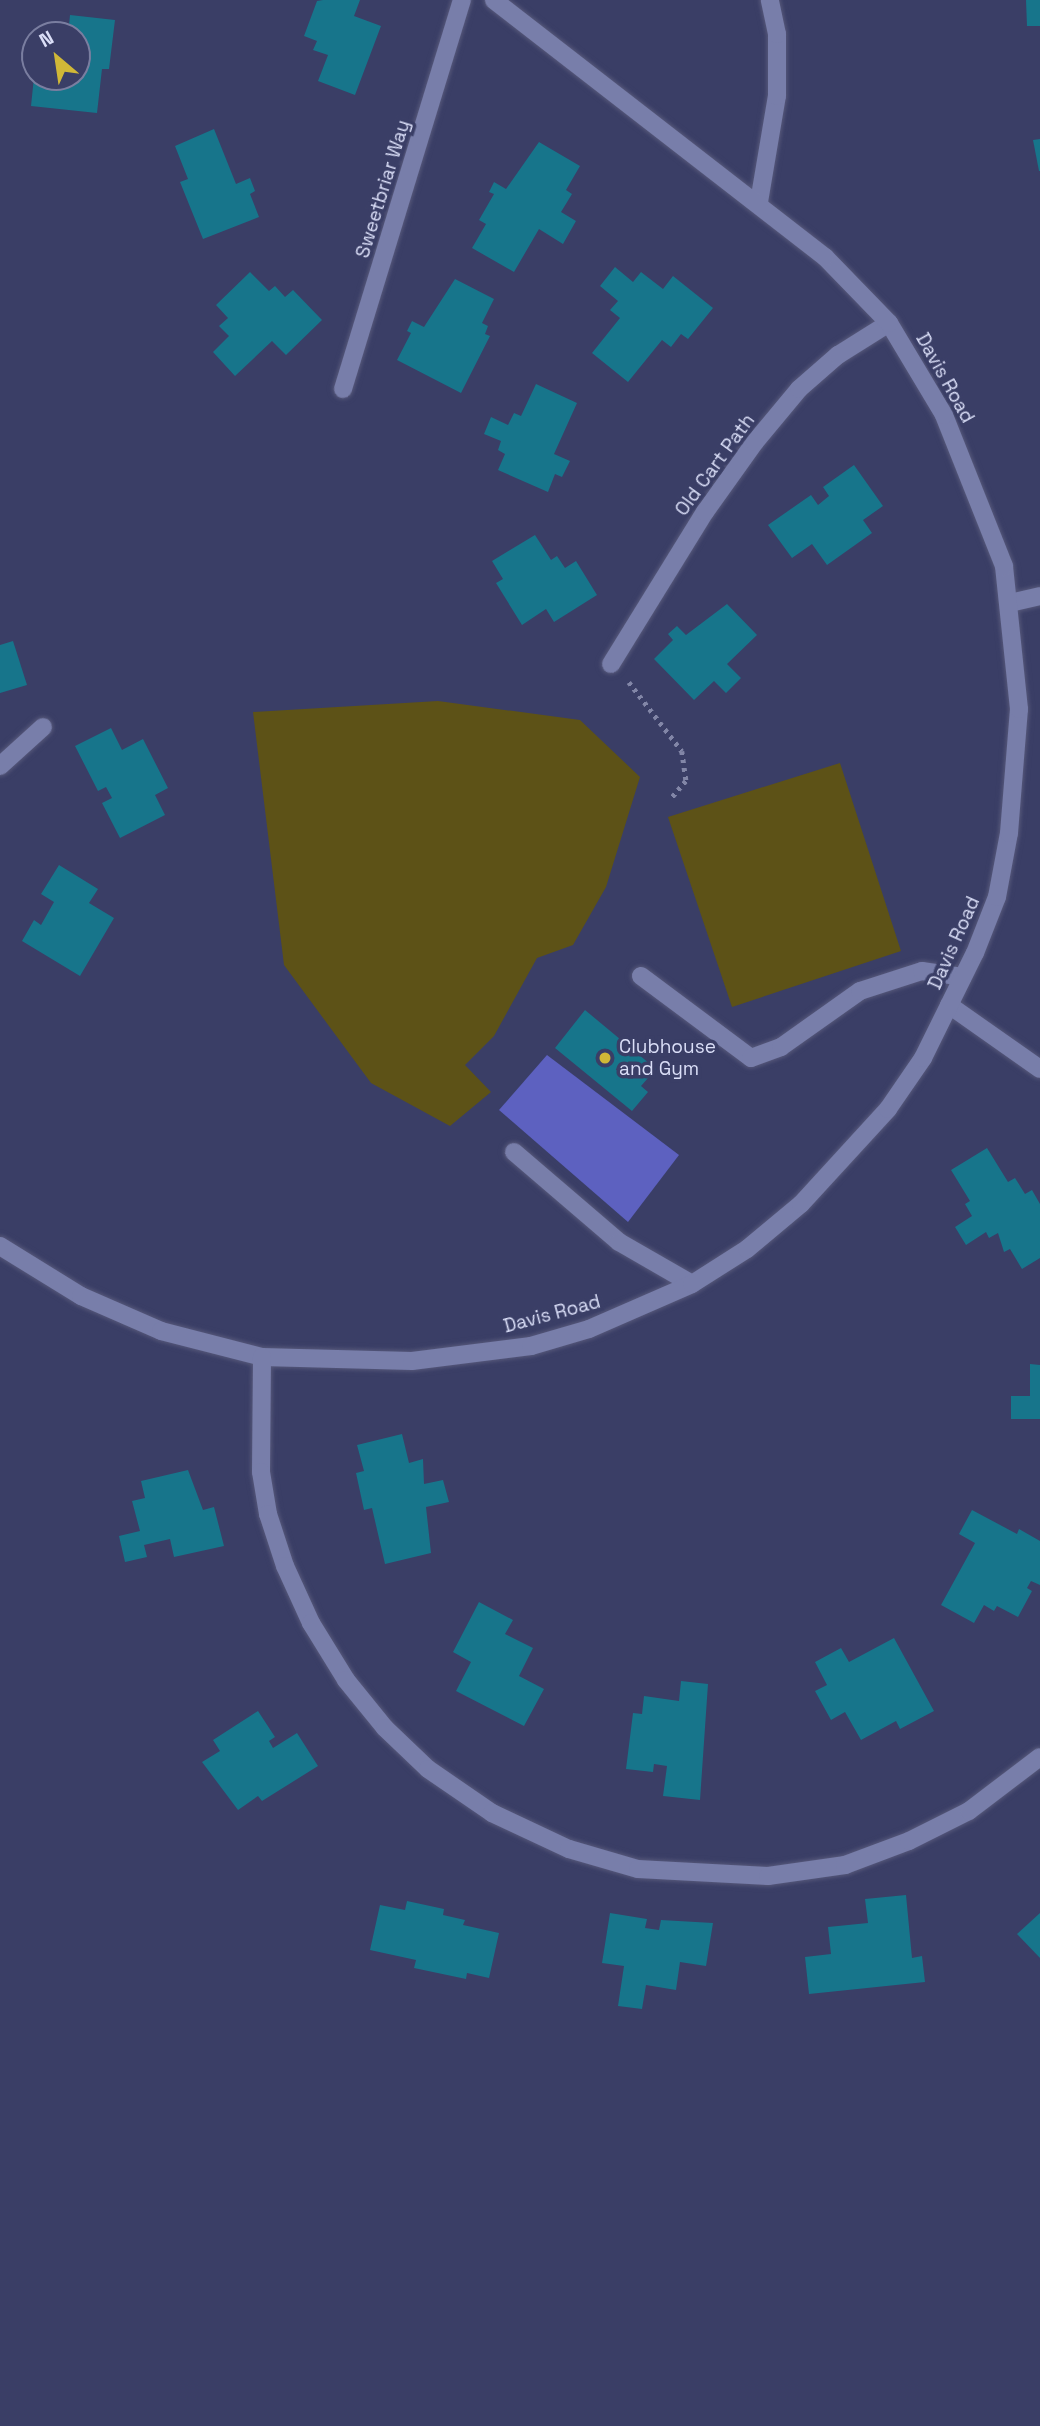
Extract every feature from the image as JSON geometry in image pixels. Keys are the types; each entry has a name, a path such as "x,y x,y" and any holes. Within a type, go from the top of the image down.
{"street":[{"name":"Sweetbriar Way","path":"343,389 462,0"},
{"name":"Davis Road","path":"0,1246 81,1296 161,1331 261,1357 412,1361 531,1346 589,1329 692,1284 747,1249 801,1205 847,1156 923,1058 963,977 997,897 1012,808 1019,709 1010,603 1004,566 968,469 944,415 889,323 843,272 759,202 494,0"},
{"path":"759,202 777,96 777,34 770,0"},
{"name":"Old Cart Path","path":"611,664 705,512 755,442 799,388 838,355 889,323"},
{"path":"1010,603 1040,596"},
{"path":"0,766 43,727"},
{"path":"641,976 751,1058 781,1046 860,991 922,971 963,977"},
{"path":"950,1004 1040,1069"},
{"path":"514,1152 619,1242 692,1284"},
{"path":"261,1357 261,1472 268,1514 285,1566 311,1623 346,1680 385,1728 428,1769 492,1814 569,1849 638,1869 768,1876 845,1865 909,1841 969,1811 1040,1757"}],"path":[{"path":"611,664 640,692 682,751 686,781 671,799"}],"shaded area":[{"path":"438,701 580,720 640,777 606,887 573,945 537,958 494,1036 465,1065 491,1092 450,1126 371,1083 284,965 253,712"},
{"path":"840,763 901,951 732,1007 668,817"},
{"path":"547,1055 679,1155 628,1222 499,1110"}],"building":[{"path":"360,0 354,16 381,26 355,95 318,81 328,55 313,50 317,41 304,36 317,1"},
{"path":"1026,0 1040,0 1040,26 1027,26"},
{"path":"70,15 115,20 109,69 102,69 97,113 31,106 33,91 91,91 91,21 69,21"},
{"path":"214,129 236,184 250,178 255,191 250,194 259,217 203,239 180,182 188,179 175,146"},
{"path":"1040,139 1040,171 1039,171 1033,140"},
{"path":"539,142 580,166 566,190 572,194 561,212 576,221 563,244 539,229 514,272 472,248 486,224 479,220 494,194 489,192 494,182 506,189"},
{"path":"615,267 633,282 641,272 663,289 673,276 713,308 688,339 681,334 671,347 662,340 628,382 592,353 620,318 610,310 618,301 600,286"},
{"path":"250,272 269,291 275,286 285,297 293,290 322,320 286,355 272,341 235,376 213,352 229,336 219,326 228,318 216,305"},
{"path":"455,279 494,299 482,323 488,326 485,334 490,336 461,393 397,360 411,333 407,331 412,321 424,327"},
{"path":"536,384 577,403 554,454 570,461 562,477 555,474 548,492 498,470 505,454 498,450 501,441 484,434 491,417 508,425 514,413 521,416"},
{"path":"854,465 883,506 863,520 872,533 827,565 812,544 792,558 768,525 811,495 818,505 829,496 823,487"},
{"path":"535,535 551,560 557,556 565,568 576,561 597,595 554,622 546,609 522,625 496,583 503,579 492,561"},
{"path":"727,604 757,635 727,664 741,678 726,693 714,681 694,700 654,659 673,640 668,634 677,626 686,635"},
{"path":"13,641 27,685 0,693 0,645"},
{"path":"111,728 122,750 143,739 168,788 155,795 165,815 120,838 102,803 112,798 106,787 98,791 75,746"},
{"path":"59,865 98,889 89,903 114,918 80,976 22,941 34,920 41,925 54,902 41,894"},
{"name":"Clubhouse and Gym","path":"585,1010 656,1069 641,1086 648,1092 632,1111 555,1048"},
{"path":"987,1148 1008,1182 1015,1178 1025,1194 1032,1190 1040,1204 1040,1258 1022,1269 1010,1249 1004,1252 998,1233 989,1238 986,1232 966,1245 955,1227 972,1216 965,1204 970,1201 951,1170"},
{"path":"1030,1364 1040,1365 1040,1419 1011,1419 1011,1396 1030,1396"},
{"path":"402,1434 409,1463 423,1459 424,1484 443,1480 449,1502 426,1507 431,1553 385,1564 372,1508 364,1510 356,1473 364,1471 357,1445"},
{"path":"188,1470 203,1510 214,1507 224,1546 174,1557 170,1539 144,1545 147,1557 125,1562 119,1536 140,1531 132,1501 145,1498 141,1481"},
{"path":"972,1510 1017,1534 1019,1529 1040,1541 1040,1585 1031,1581 1027,1588 1032,1591 1018,1617 997,1606 994,1611 984,1605 974,1623 941,1605 975,1543 959,1534"},
{"path":"479,1602 513,1620 505,1634 533,1648 519,1676 544,1689 524,1726 456,1691 471,1662 453,1652"},
{"path":"894,1638 934,1711 900,1729 896,1721 861,1740 845,1712 831,1720 815,1691 827,1685 815,1662 841,1648 849,1662"},
{"path":"681,1681 708,1684 700,1800 663,1796 667,1766 654,1764 653,1772 626,1769 633,1713 642,1714 644,1696 679,1701"},
{"path":"258,1711 275,1737 269,1741 273,1748 297,1733 318,1766 262,1801 258,1796 238,1810 202,1762 220,1751 213,1740"},
{"path":"906,1895 912,1958 922,1956 925,1982 809,1994 805,1957 831,1954 828,1927 868,1923 865,1899"},
{"path":"407,1901 444,1909 443,1915 465,1920 463,1925 499,1933 489,1978 467,1973 466,1979 414,1968 416,1960 370,1950 380,1905 405,1910"},
{"path":"610,1913 647,1919 645,1928 659,1930 661,1920 713,1923 706,1966 680,1962 676,1990 646,1985 642,2009 618,2006 624,1966 602,1963"},
{"path":"1040,1913 1040,1958 1017,1934"}],"place":[{"name":"Clubhouse and Gym","path":"605,1058"}]}
